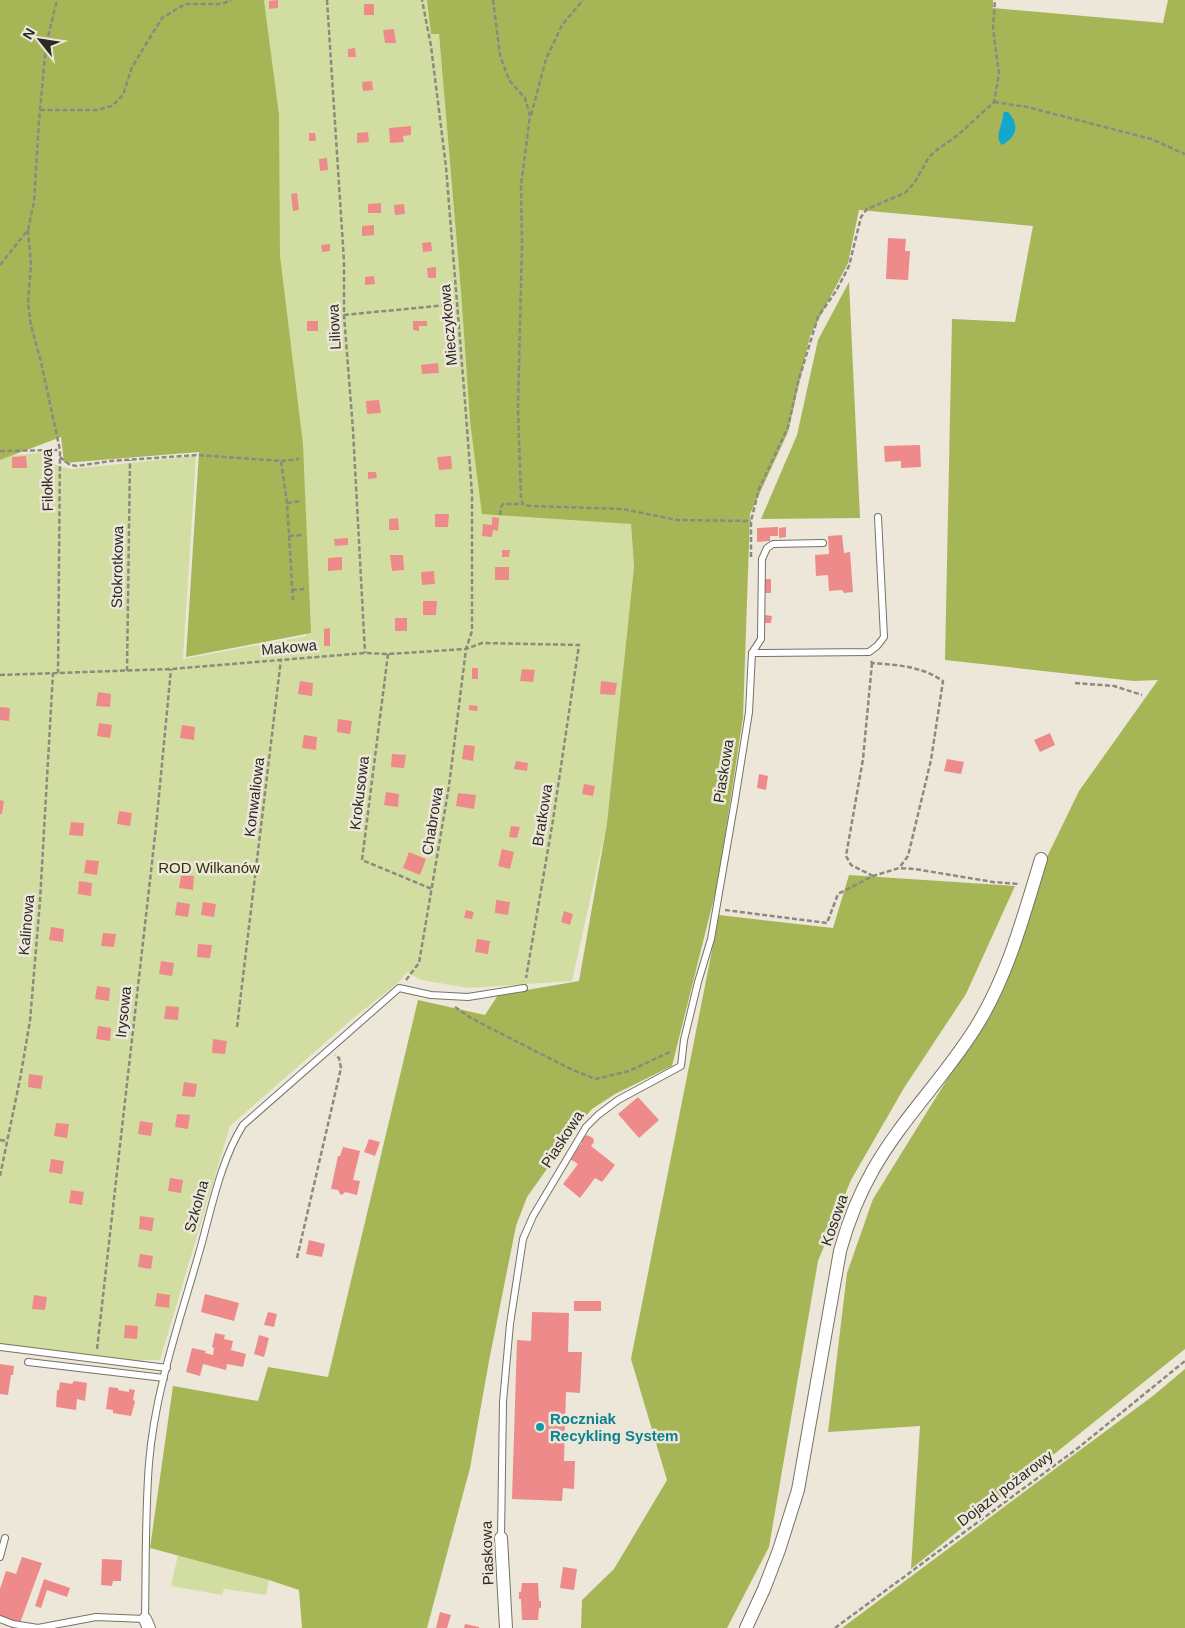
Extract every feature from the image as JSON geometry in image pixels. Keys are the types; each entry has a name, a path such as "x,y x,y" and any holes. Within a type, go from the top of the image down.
{"street":[{"name":"Kosowa","path":"746,1628 779,1550 798,1490 840,1251 848,1222 864,1187 886,1148 958,1053 995,993 1022,922 1041,859"},
{"name":"Piaskowa","path":"501,1538 506,1628"}],"lane":[{"path":"752,653 869,652 877,646 884,637 878,517"},
{"name":"Piaskowa","path":"501,1538 503,1402 510,1324 522,1239 533,1216 586,1127 618,1100 681,1066 683,1046 698,982 712,939 715,909 723,876 749,712 752,653 761,639 762,559 767,548 773,544 822,543"},
{"path":"399,988 437,995 468,997 524,988"},
{"name":"Szkolna","path":"147,1623 146,1545 149,1462 164,1378 214,1200 235,1137 243,1125 399,988"},
{"path":"0,1347 167,1368"},
{"path":"28,1362 164,1378"},
{"path":"0,1557 5,1538"},
{"path":"0,1619 13,1624 38,1628 96,1617 147,1623"}],"path":[{"path":"0,265 28,230 34,202 46,46 57,0"},
{"path":"198,4 202,0"},
{"path":"40,110 97,110 112,106 123,95 132,67 162,18 185,4 222,4 231,0"},
{"name":"Liliowa","path":"326,0 344,260 344,315 353,430 365,653"},
{"name":"Mieczykowa","path":"422,0 431,46 446,167 472,494 472,631 466,649"},
{"path":"493,0 500,55 508,80 525,98 530,116"},
{"path":"523,504 521,499 518,408 522,252 521,185 530,116 546,59 562,25 583,0"},
{"path":"751,527 759,489 788,427 798,382 818,317 836,291 849,266 861,217 867,209 905,193 915,182 929,157 958,135 994,102 999,74 993,28 994,0"},
{"path":"994,102 1027,107 1151,139 1185,154"},
{"name":"Filołkowa","path":"28,230 31,264 28,303 30,325 41,362 60,450 58,673"},
{"path":"344,315 458,304"},
{"path":"0,451 60,450"},
{"path":"60,456 70,465 77,466 197,455 282,461 299,459"},
{"name":"Stokrotkowa","path":"127,671 130,461"},
{"path":"282,461 287,504 293,600"},
{"path":"287,504 301,501"},
{"path":"500,515 503,504 523,504 530,506 624,509 677,520 751,521"},
{"path":"289,536 302,535"},
{"path":"292,590 304,589"},
{"name":"Makowa","path":"0,675 171,669 365,653 388,654 466,649 482,643 579,645"},
{"name":"Bratkowa","path":"524,988 553,820 579,645"},
{"name":"Chabrowa","path":"399,988 419,963 449,786 466,649"},
{"path":"869,652 872,663 863,759 846,856 851,865 873,876"},
{"name":"Krokusowa","path":"388,654 362,860 432,889"},
{"name":"Konwaliowa","path":"237,1027 281,659"},
{"path":"872,663 909,666 931,673 942,681 931,760 908,856 899,868"},
{"name":"Irysowa","path":"96,1358 156,826 171,669"},
{"name":"Kalinowa","path":"0,1176 30,1021 40,901 54,673"},
{"path":"1075,683 1114,686 1142,695"},
{"path":"715,909 827,923 838,894 873,876 899,868 993,882 1033,885"},
{"path":"437,995 471,1018 575,1071 596,1079 629,1071 683,1046"},
{"path":"297,1258 341,1068 339,1058 329,1049"},
{"path":"0,1140 7,1140"},
{"name":"Dojazd pożarowy","path":"835,1628 1078,1448 1185,1362"}],"green space":[{"path":"0,0 264,0 279,114 280,256 303,444 311,633 186,657 199,452 64,463 61,437 0,460"},
{"name":"ROD Wilkanów","path":"264,0 427,0 431,34 439,33 470,421 631,524 634,567 607,823 572,981 469,988 421,980 407,972 399,982 351,1020 230,1126 160,1360 143,1360 142,1369 0,1351 0,457 47,452 56,465 71,469 196,456 183,659 306,636 298,448 275,261 279,114"},
{"path":"427,0 993,0 993,8 1163,23 1168,0 1185,0 1185,1349 911,1569 920,1426 828,1432 847,1273 873,1199 1005,986 1046,859 1079,791 1158,680 1134,681 945,660 952,319 1015,322 1033,226 859,210 848,263 810,336 788,432 750,514 743,717 718,882 672,1066 615,1094 592,1109 579,1124 527,1197 516,1226 470,1468 427,1628 302,1628 299,1590 150,1548 173,1386 258,1401 268,1367 328,1377 418,1000 485,1015 498,995 579,981 607,823 634,567 631,524 482,514 470,421 439,34 431,34"},
{"path":"849,282 860,518 761,519 797,435 818,340"},
{"path":"849,875 1015,886 966,994 904,1088 851,1180 818,1261 769,1547 727,1628 581,1628 582,1600 614,1569 667,1480 631,1359 719,915 833,928"},
{"path":"1185,1369 1185,1628 842,1628 1154,1395"},
{"path":"178,1555 269,1580 266,1595 224,1589 222,1595 171,1586"}],"water":[{"path":"1008,112 1012,117 1015,130 1011,138 1002,145 999,134 1003,113"}],"building":[{"path":"278,0 278,8 269,9 269,1"},
{"path":"364,4 374,4 374,15 364,15"},
{"path":"394,29 396,43 385,43 383,30"},
{"path":"355,48 356,57 348,57 348,49"},
{"path":"372,81 373,90 363,91 362,82"},
{"path":"411,126 411,135 403,136 404,142 390,143 389,128"},
{"path":"368,132 369,142 357,143 357,133"},
{"path":"309,133 315,133 316,141 309,141"},
{"path":"327,158 328,170 320,171 319,159"},
{"path":"297,193 299,210 293,211 291,194"},
{"path":"381,203 381,213 368,213 368,204"},
{"path":"404,204 405,214 395,215 394,205"},
{"path":"374,225 374,235 362,236 362,226"},
{"path":"888,238 906,239 905,251 910,251 908,280 886,279"},
{"path":"431,242 432,251 423,252 422,243"},
{"path":"330,244 330,251 322,252 321,245"},
{"path":"436,267 436,278 428,278 427,268"},
{"path":"374,276 375,284 365,285 365,277"},
{"path":"307,321 318,321 318,331 307,331"},
{"path":"413,321 427,321 427,326 419,326 419,331 413,330"},
{"path":"438,363 439,373 422,374 421,365"},
{"path":"379,400 381,413 367,414 366,401"},
{"path":"920,445 921,467 901,468 901,461 885,462 884,446"},
{"path":"26,456 27,468 12,468 12,457"},
{"path":"451,456 452,469 439,470 437,457"},
{"path":"368,472 376,472 377,478 368,479"},
{"path":"435,514 449,514 448,527 435,527"},
{"path":"492,517 499,518 498,531 493,530 492,537 482,536 483,524 492,525"},
{"path":"398,518 399,530 389,530 389,519"},
{"path":"778,527 778,536 770,536 770,541 757,542 757,528"},
{"path":"786,527 786,537 779,538 779,528"},
{"path":"842,535 844,553 850,552 853,592 844,593 842,590 829,591 828,575 816,576 815,555 829,554 828,536"},
{"path":"348,538 348,545 335,546 334,539"},
{"path":"502,550 510,550 509,557 502,557"},
{"path":"390,555 403,555 404,570 392,571"},
{"path":"342,557 342,570 328,571 328,558"},
{"path":"495,567 509,567 509,580 495,580"},
{"path":"434,571 435,584 422,585 421,572"},
{"path":"765,579 771,579 771,593 765,593"},
{"path":"423,601 437,601 436,615 423,615"},
{"path":"765,615 772,616 771,623 764,623"},
{"path":"395,618 407,618 407,631 395,631"},
{"path":"330,628 330,646 324,646 324,629"},
{"path":"472,668 478,668 478,679 472,679"},
{"path":"522,669 535,670 533,682 520,681"},
{"path":"300,681 313,683 312,696 298,694"},
{"path":"601,681 617,683 615,695 600,694"},
{"path":"98,692 111,694 110,707 96,706"},
{"path":"469,705 478,706 477,711 469,710"},
{"path":"0,707 10,708 9,721 0,720"},
{"path":"338,719 352,721 350,734 337,732"},
{"path":"99,723 112,725 110,738 97,736"},
{"path":"182,725 195,727 194,740 180,738"},
{"path":"1050,733 1055,745 1040,752 1034,740"},
{"path":"304,735 317,737 316,750 302,748"},
{"path":"464,745 475,746 473,761 462,759"},
{"path":"392,754 406,755 404,768 391,767"},
{"path":"947,759 964,762 961,774 944,771"},
{"path":"516,761 528,763 527,771 514,769"},
{"path":"759,774 768,776 766,790 757,788"},
{"path":"584,784 595,786 593,796 582,794"},
{"path":"386,792 399,794 398,807 384,805"},
{"path":"458,793 476,795 474,809 456,806"},
{"path":"0,800 4,801 2,814 0,814"},
{"path":"119,811 132,813 130,826 117,824"},
{"path":"71,822 84,823 83,836 69,835"},
{"path":"511,826 520,827 517,838 509,837"},
{"path":"502,849 514,852 510,869 498,866"},
{"path":"409,852 426,859 420,875 403,868"},
{"path":"86,860 99,861 97,875 84,873"},
{"path":"181,875 194,876 193,890 179,888"},
{"path":"79,881 92,883 91,896 78,894"},
{"path":"496,900 510,902 508,915 495,913"},
{"path":"177,902 190,904 188,917 175,915"},
{"path":"203,902 216,904 214,917 201,915"},
{"path":"466,910 474,912 472,919 464,918"},
{"path":"564,911 573,914 570,925 561,922"},
{"path":"51,927 64,929 63,942 49,940"},
{"path":"103,933 116,934 114,947 101,946"},
{"path":"477,939 490,941 488,954 475,952"},
{"path":"198,944 212,945 210,958 197,957"},
{"path":"161,961 174,963 172,976 159,974"},
{"path":"97,986 110,988 109,1001 95,999"},
{"path":"166,1006 179,1007 178,1020 164,1019"},
{"path":"98,1026 111,1028 110,1041 96,1039"},
{"path":"213,1039 227,1041 225,1054 212,1053"},
{"path":"29,1074 43,1076 41,1089 28,1087"},
{"path":"184,1082 197,1084 195,1097 182,1096"},
{"path":"638,1097 659,1120 639,1138 618,1114"},
{"path":"177,1114 190,1115 188,1129 175,1127"},
{"path":"140,1121 153,1123 151,1136 138,1134"},
{"path":"56,1123 69,1124 67,1138 54,1136"},
{"path":"587,1135 593,1138 594,1142 591,1146 615,1165 602,1182 595,1178 580,1198 563,1184 578,1164 570,1159 582,1143 582,1139"},
{"path":"369,1139 380,1142 375,1156 364,1152"},
{"path":"343,1147 360,1151 353,1180 360,1181 357,1195 345,1192 342,1195 338,1190 331,1189 338,1156 340,1156"},
{"path":"51,1159 64,1161 62,1174 49,1172"},
{"path":"170,1178 183,1180 181,1193 168,1191"},
{"path":"71,1190 84,1192 82,1205 69,1203"},
{"path":"140,1216 154,1218 152,1231 139,1229"},
{"path":"309,1240 325,1244 322,1257 306,1254"},
{"path":"140,1254 153,1256 151,1269 138,1267"},
{"path":"157,1293 170,1295 169,1308 155,1306"},
{"path":"205,1294 239,1303 234,1321 201,1312"},
{"path":"34,1295 47,1297 45,1310 32,1309"},
{"path":"574,1301 601,1301 601,1311 574,1311"},
{"path":"268,1312 277,1314 274,1327 264,1325"},
{"name":"Roczniak Recykling System","path":"532,1312 569,1313 568,1352 582,1352 580,1393 566,1392 564,1461 575,1461 574,1489 563,1488 562,1501 512,1499 517,1340 531,1341"},
{"path":"125,1325 138,1326 137,1339 124,1338"},
{"path":"215,1333 225,1335 224,1339 233,1341 231,1350 246,1354 243,1367 227,1364 226,1370 203,1364 200,1376 186,1372 192,1348 206,1351 205,1353 213,1355 214,1348 212,1347"},
{"path":"259,1335 269,1338 264,1357 254,1354"},
{"path":"0,1364 14,1366 8,1395 0,1394"},
{"path":"74,1381 87,1383 85,1401 77,1399 76,1410 56,1407 57,1390 59,1390 60,1382 72,1384"},
{"path":"109,1387 129,1392 129,1389 135,1390 133,1399 135,1402 131,1416 113,1413 113,1410 106,1409"},
{"path":"22,1557 42,1563 20,1623 0,1616 0,1589 6,1571 16,1574"},
{"path":"102,1559 122,1560 121,1581 113,1581 112,1586 101,1585"},
{"path":"563,1567 577,1569 574,1590 560,1588"},
{"path":"44,1579 70,1588 67,1597 47,1590 41,1608 35,1606"},
{"path":"522,1583 538,1583 541,1608 539,1608 538,1620 522,1620 519,1592 521,1592"},
{"path":"440,1612 451,1615 447,1628 436,1628"},
{"path":"465,1624 479,1627 479,1628 464,1628"}],"place":[{"name":"Roczniak Recykling System","path":"540,1427"}]}
